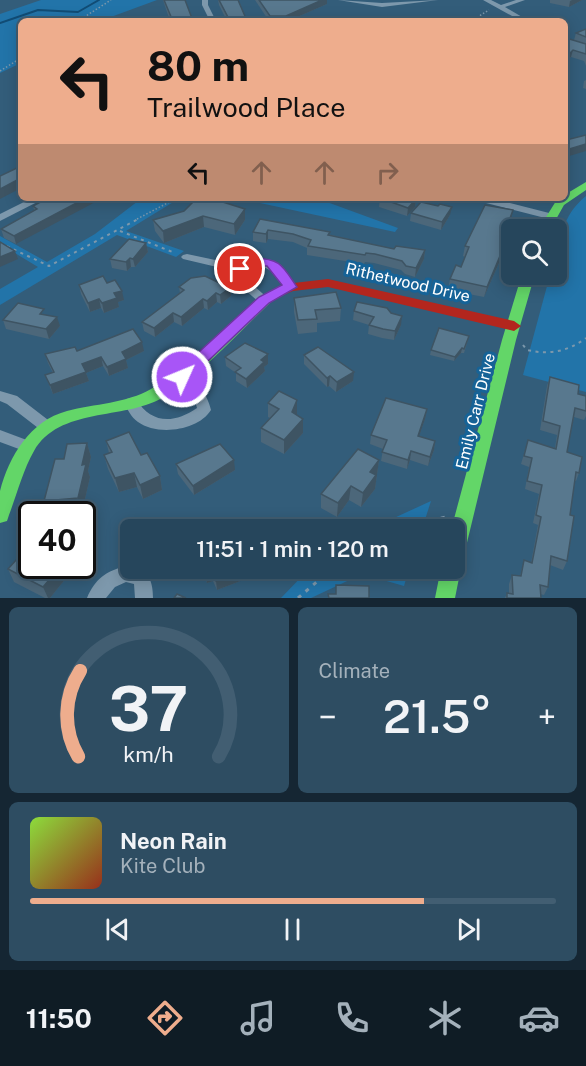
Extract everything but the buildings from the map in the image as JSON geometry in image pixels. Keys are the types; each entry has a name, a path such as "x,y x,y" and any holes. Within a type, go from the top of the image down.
{"street":[{"path":"205,0 212,18"},
{"path":"340,0 382,5 435,0"},
{"path":"486,0 503,6 521,18"},
{"path":"503,6 522,0"},
{"path":"568,197 586,185"},
{"path":"0,218 34,201"},
{"path":"490,201 549,216"},
{"path":"548,219 564,201"},
{"path":"187,257 240,269 254,262 270,263 277,267 290,287"},
{"path":"240,269 241,280 264,300"},
{"name":"Rithetwood Drive","path":"0,515 27,446 46,427 67,417 131,403 154,395 182,377 264,300 290,287 328,283 514,326"},
{"name":"Emily Carr Drive","path":"464,519 509,340 526,285"},
{"path":"131,403 135,413 150,423 175,425 192,420 204,410 202,399 182,377"},
{"path":"0,396 12,400 46,427"},
{"path":"0,436 27,446"},
{"path":"96,598 105,582 124,573 135,575 142,580 145,589 144,598"},
{"path":"445,598 449,579"}],"path":[{"path":"83,18 111,0"},
{"path":"0,71 18,60"},
{"path":"0,243 49,266 120,231 172,201"},
{"path":"120,231 187,257"},
{"path":"509,340 523,344 527,350 550,354 568,350 586,338"},
{"path":"438,519 466,513"},
{"path":"298,598 320,579"}],"shaded area":[{"path":"41,0 157,0 108,18 18,18 18,64 0,73 0,14"},
{"path":"586,196 586,392 523,375 547,285 567,285 567,220"},
{"path":"138,201 175,201 126,231 184,251 176,257 117,235 0,305 0,289 38,267 0,244 0,236 47,262 95,234"},
{"path":"250,201 324,201 398,228 395,232"},
{"path":"431,501 425,519 392,519"},
{"path":"299,579 351,579 311,598 281,598"},
{"path":"380,579 406,579 404,586"}],"waterway":[{"path":"0,23 38,10 78,12 99,0"}],"traffic: fast":[{"path":"568,197 586,185"},
{"path":"551,219 563,201"},
{"path":"463,519 509,340 526,285"},
{"path":"0,515 27,446 47,427 67,417 131,403 154,395 182,377 267,298"},
{"path":"445,598 449,579"}],"traffic: jam":[{"path":"267,298 290,287 328,283 514,326"}],"route":[{"path":"182,377 248,313 264,300 290,287 277,267 270,263 254,262 240,269"}]}
